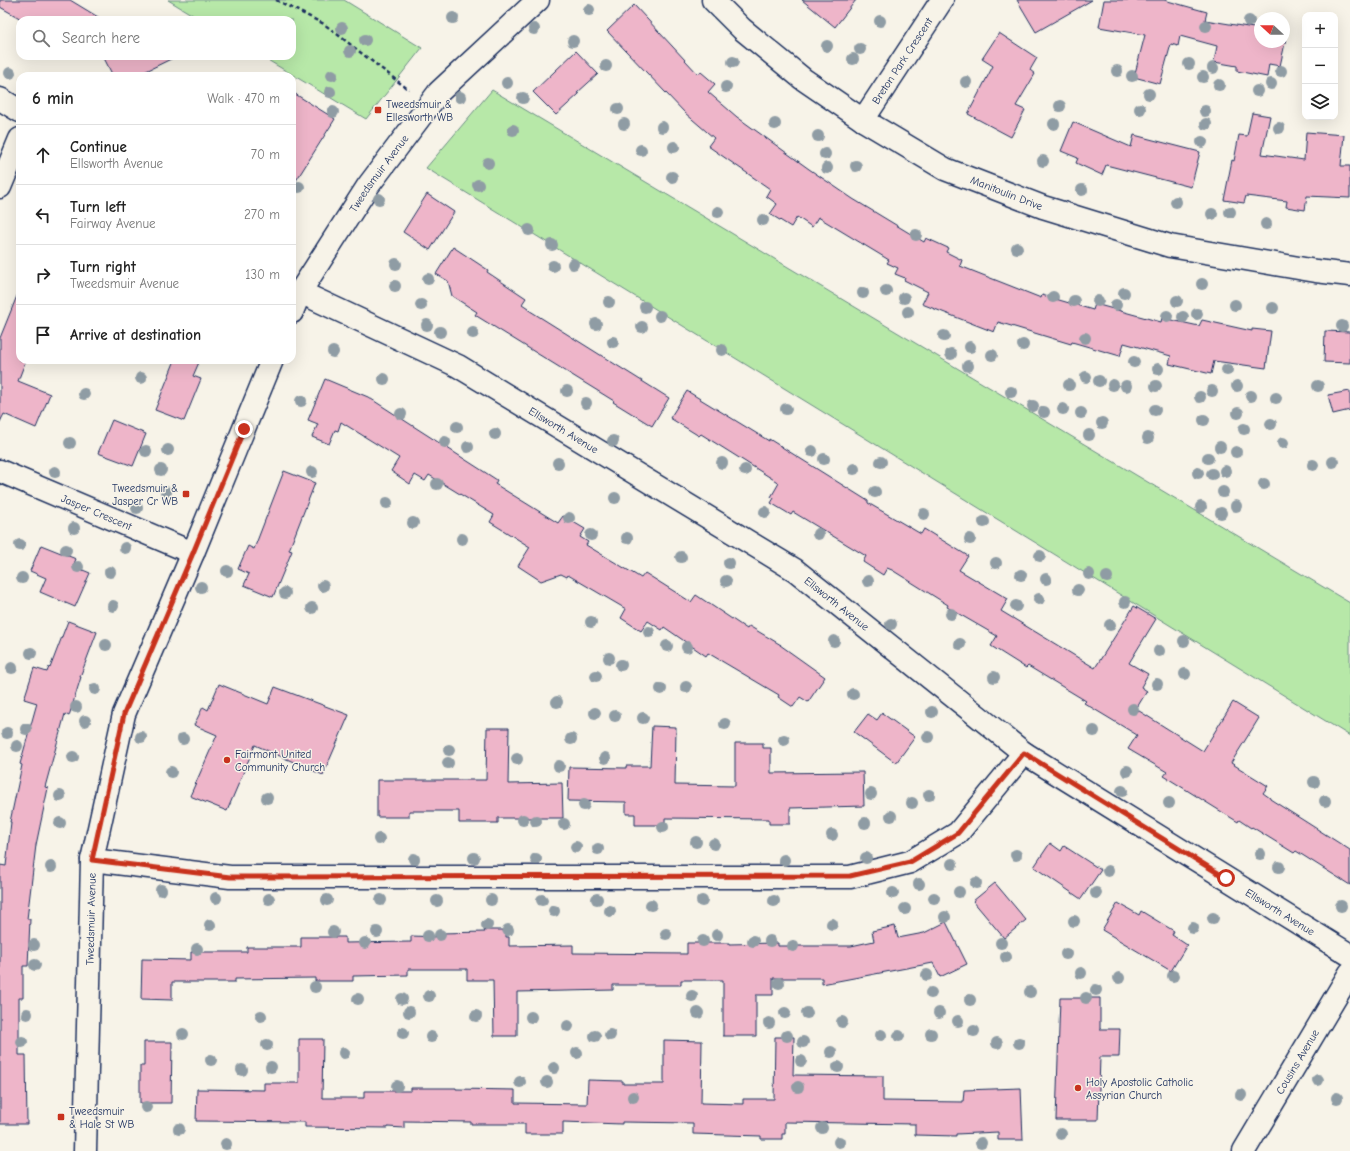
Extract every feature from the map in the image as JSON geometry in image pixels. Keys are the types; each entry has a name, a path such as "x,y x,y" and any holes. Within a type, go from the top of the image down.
{"street":[{"name":"Tweedsmuir Avenue","path":"296,302 368,186 439,92 538,0"},
{"name":"Manitoulin Drive","path":"713,0 742,29 804,79 863,120 946,169 1042,207 1170,246 1316,271 1350,275"},
{"name":"Breton Park Crescent","path":"863,120 942,0"},
{"path":"0,99 16,109"},
{"path":"0,187 16,149"},
{"name":"Ellsworth Avenue","path":"296,302 458,366 795,570 1024,753 1350,955"},
{"name":"Tweedsmuir Avenue","path":"85,1151 92,860 124,714 193,553 270,364"},
{"name":"Jasper Crescent","path":"0,471 193,553"},
{"path":"92,860 230,877 850,876 910,862 958,833 1024,753"},
{"name":"Cousins Avenue","path":"1244,1151 1350,973"}],"path":[{"path":"276,0 324,24 409,90"}],"green space":[{"path":"168,0 344,0 422,48 366,119 296,77 296,72 288,72 268,60 296,60 296,16 194,16"},
{"path":"492,90 1350,603 1350,736 426,168"}],"building":[{"path":"0,0 70,0 96,16 16,16 0,7"},
{"path":"802,0 856,0 835,27"},
{"path":"1017,0 1092,0 1036,32"},
{"path":"1104,0 1164,0 1207,12 1205,20 1254,28 1254,48 1284,48 1280,66 1269,64 1267,77 1237,71 1237,66 1214,62 1217,46 1180,36 1178,46 1171,44 1160,84 1134,77 1145,35 1099,27"},
{"path":"634,5 698,74 701,72 715,84 708,92 737,117 853,199 924,242 926,238 948,248 946,252 962,260 960,266 1041,298 1042,295 1093,310 1095,304 1161,322 1162,318 1199,326 1202,320 1252,331 1252,329 1271,331 1266,368 1214,361 1211,374 1169,364 1171,356 1124,343 1120,356 1072,342 1071,344 998,322 994,332 922,304 928,292 904,280 905,278 895,274 898,268 887,263 889,260 818,217 812,227 797,217 791,227 770,214 777,204 766,196 770,189 708,146 714,138 685,113 607,31"},
{"path":"999,33 1037,58 1030,70 1035,74 1016,106 1025,110 1011,137 968,114 993,66 982,59"},
{"path":"576,51 598,74 556,115 533,92"},
{"path":"105,60 169,60 144,72 111,72"},
{"path":"296,95 335,119 296,181"},
{"path":"1252,113 1270,116 1262,154 1304,160 1306,132 1344,135 1341,166 1350,166 1350,198 1307,196 1305,210 1286,207 1287,201 1246,196 1244,203 1224,200 1239,135 1247,136"},
{"path":"1073,122 1131,147 1134,135 1200,152 1191,187 1106,165 1102,175 1076,163 1078,158 1061,151"},
{"path":"427,194 454,212 430,250 403,232"},
{"path":"453,247 526,298 522,304 528,308 527,309 669,398 652,426 475,315 477,312 452,296 448,281 436,274"},
{"path":"16,298 16,364 24,364 18,381 50,394 36,428 4,414 0,422 0,338"},
{"path":"1325,331 1350,332 1350,363 1324,362"},
{"path":"173,364 198,364 193,376 201,379 184,421 155,410"},
{"path":"325,379 368,397 497,480 495,484 558,523 563,516 585,529 580,537 588,542 586,545 641,578 645,573 691,602 696,595 747,629 749,626 781,645 825,677 808,702 800,697 793,707 778,697 779,695 708,653 706,656 664,627 662,630 648,621 641,631 621,618 626,609 568,575 567,577 561,574 541,581 518,566 530,547 490,522 494,515 429,475 425,481 415,475 410,484 391,471 399,458 341,422 338,431 335,430 329,444 312,437 318,424 308,420"},
{"path":"687,391 769,441 769,439 868,501 868,503 921,534 924,529 968,556 959,570 1008,599 1001,611 1095,668 1134,606 1156,619 1129,663 1148,674 1141,687 1147,691 1136,709 1203,751 1233,702 1259,718 1231,763 1268,786 1263,793 1270,799 1350,850 1350,885 1296,851 1294,853 1252,827 1251,828 1239,820 1238,822 1164,776 1167,772 1128,749 1137,735 1084,703 1086,701 1028,666 1026,668 991,646 997,636 947,607 948,605 892,570 887,568 883,575 863,562 866,556 793,512 791,515 771,503 774,498 771,497 779,483 701,434 699,436 670,418"},
{"path":"1350,391 1350,410 1333,414 1328,395"},
{"path":"112,420 146,434 133,466 98,453"},
{"path":"284,471 315,483 289,550 292,551 273,597 244,585 249,574 238,569 248,546 254,549"},
{"path":"41,545 76,559 73,566 90,573 75,607 40,592 46,578 30,571"},
{"path":"68,621 97,632 80,677 69,716 65,714 45,787 48,788 36,845 27,919 30,919 28,966 23,966 23,998 19,998 19,1055 26,1055 27,1124 0,1124 0,865 6,866 10,822 22,765 20,764 37,703 24,699 34,668 47,672 49,667 50,668"},
{"name":"Fairmont United Community Church","path":"219,684 268,704 275,687 349,715 323,775 255,745 227,811 190,796 217,735 194,725 203,707 208,710"},
{"path":"882,713 915,737 896,763 854,732 868,714 877,720"},
{"path":"652,726 676,727 675,785 735,786 735,743 763,743 763,748 771,748 771,773 863,772 864,806 790,808 790,824 769,824 769,819 665,818 665,825 635,825 635,814 626,814 626,802 568,801 569,767 626,768 626,766 650,766"},
{"path":"487,728 509,728 508,784 562,783 563,818 498,818 498,823 459,823 459,811 409,811 409,817 377,817 377,780 486,780"},
{"path":"1050,843 1061,851 1064,846 1101,870 1081,899 1034,867"},
{"path":"995,883 1026,920 1004,938 973,901"},
{"path":"1118,903 1139,915 1141,911 1174,931 1172,935 1187,945 1171,971 1102,930"},
{"path":"946,922 967,964 940,977 933,963 822,984 822,978 773,978 773,995 756,995 756,1036 723,1036 723,980 681,980 681,985 613,985 613,990 517,992 517,1036 494,1036 493,980 467,980 467,969 408,969 408,975 353,976 353,981 315,981 315,978 235,979 235,982 172,982 172,1000 141,999 142,959 191,960 191,952 247,952 247,947 301,947 301,937 345,937 345,943 411,942 411,936 441,937 441,933 506,930 506,937 509,937 509,946 573,945 573,953 687,954 687,943 778,943 778,946 851,946 874,941 872,931 895,926 898,938 924,933"},
{"name":"Holy Apostolic Catholic Assyrian Church","path":"1060,998 1100,998 1100,1029 1120,1029 1119,1057 1100,1057 1098,1120 1056,1120"},
{"path":"775,1037 794,1037 793,1075 883,1076 883,1101 963,1102 964,1090 1021,1088 1023,1140 998,1140 998,1132 956,1134 956,1136 915,1135 915,1124 785,1122 785,1134 782,1134 782,1139 761,1139 761,1136 693,1134 693,1123 622,1122 622,1124 563,1122 563,1134 525,1134 525,1124 471,1124 471,1122 404,1121 404,1128 388,1128 305,1127 305,1122 196,1121 197,1089 264,1090 264,1083 299,1083 299,1039 323,1039 322,1098 364,1098 364,1091 411,1091 411,1088 456,1088 515,1090 515,1103 587,1104 588,1080 623,1081 623,1084 664,1084 664,1040 702,1041 701,1103 743,1104 743,1099 774,1099"},
{"path":"144,1042 172,1042 171,1103 140,1103 140,1066 144,1066"}],"place":[{"name":"Tweedsmuir & Ellesworth WB","path":"378,110"},
{"name":"Tweedsmuir & Jasper Cr WB","path":"186,494"},
{"name":"Fairmont United Community Church","path":"227,760"},
{"name":"Holy Apostolic Catholic Assyrian Church","path":"1078,1088"},
{"name":"Tweedsmuir & Hale St WB","path":"61,1117"}],"route":[{"path":"244,429 124,714 92,860 230,877 850,876 910,862 958,833 1024,753 1226,878"}]}
